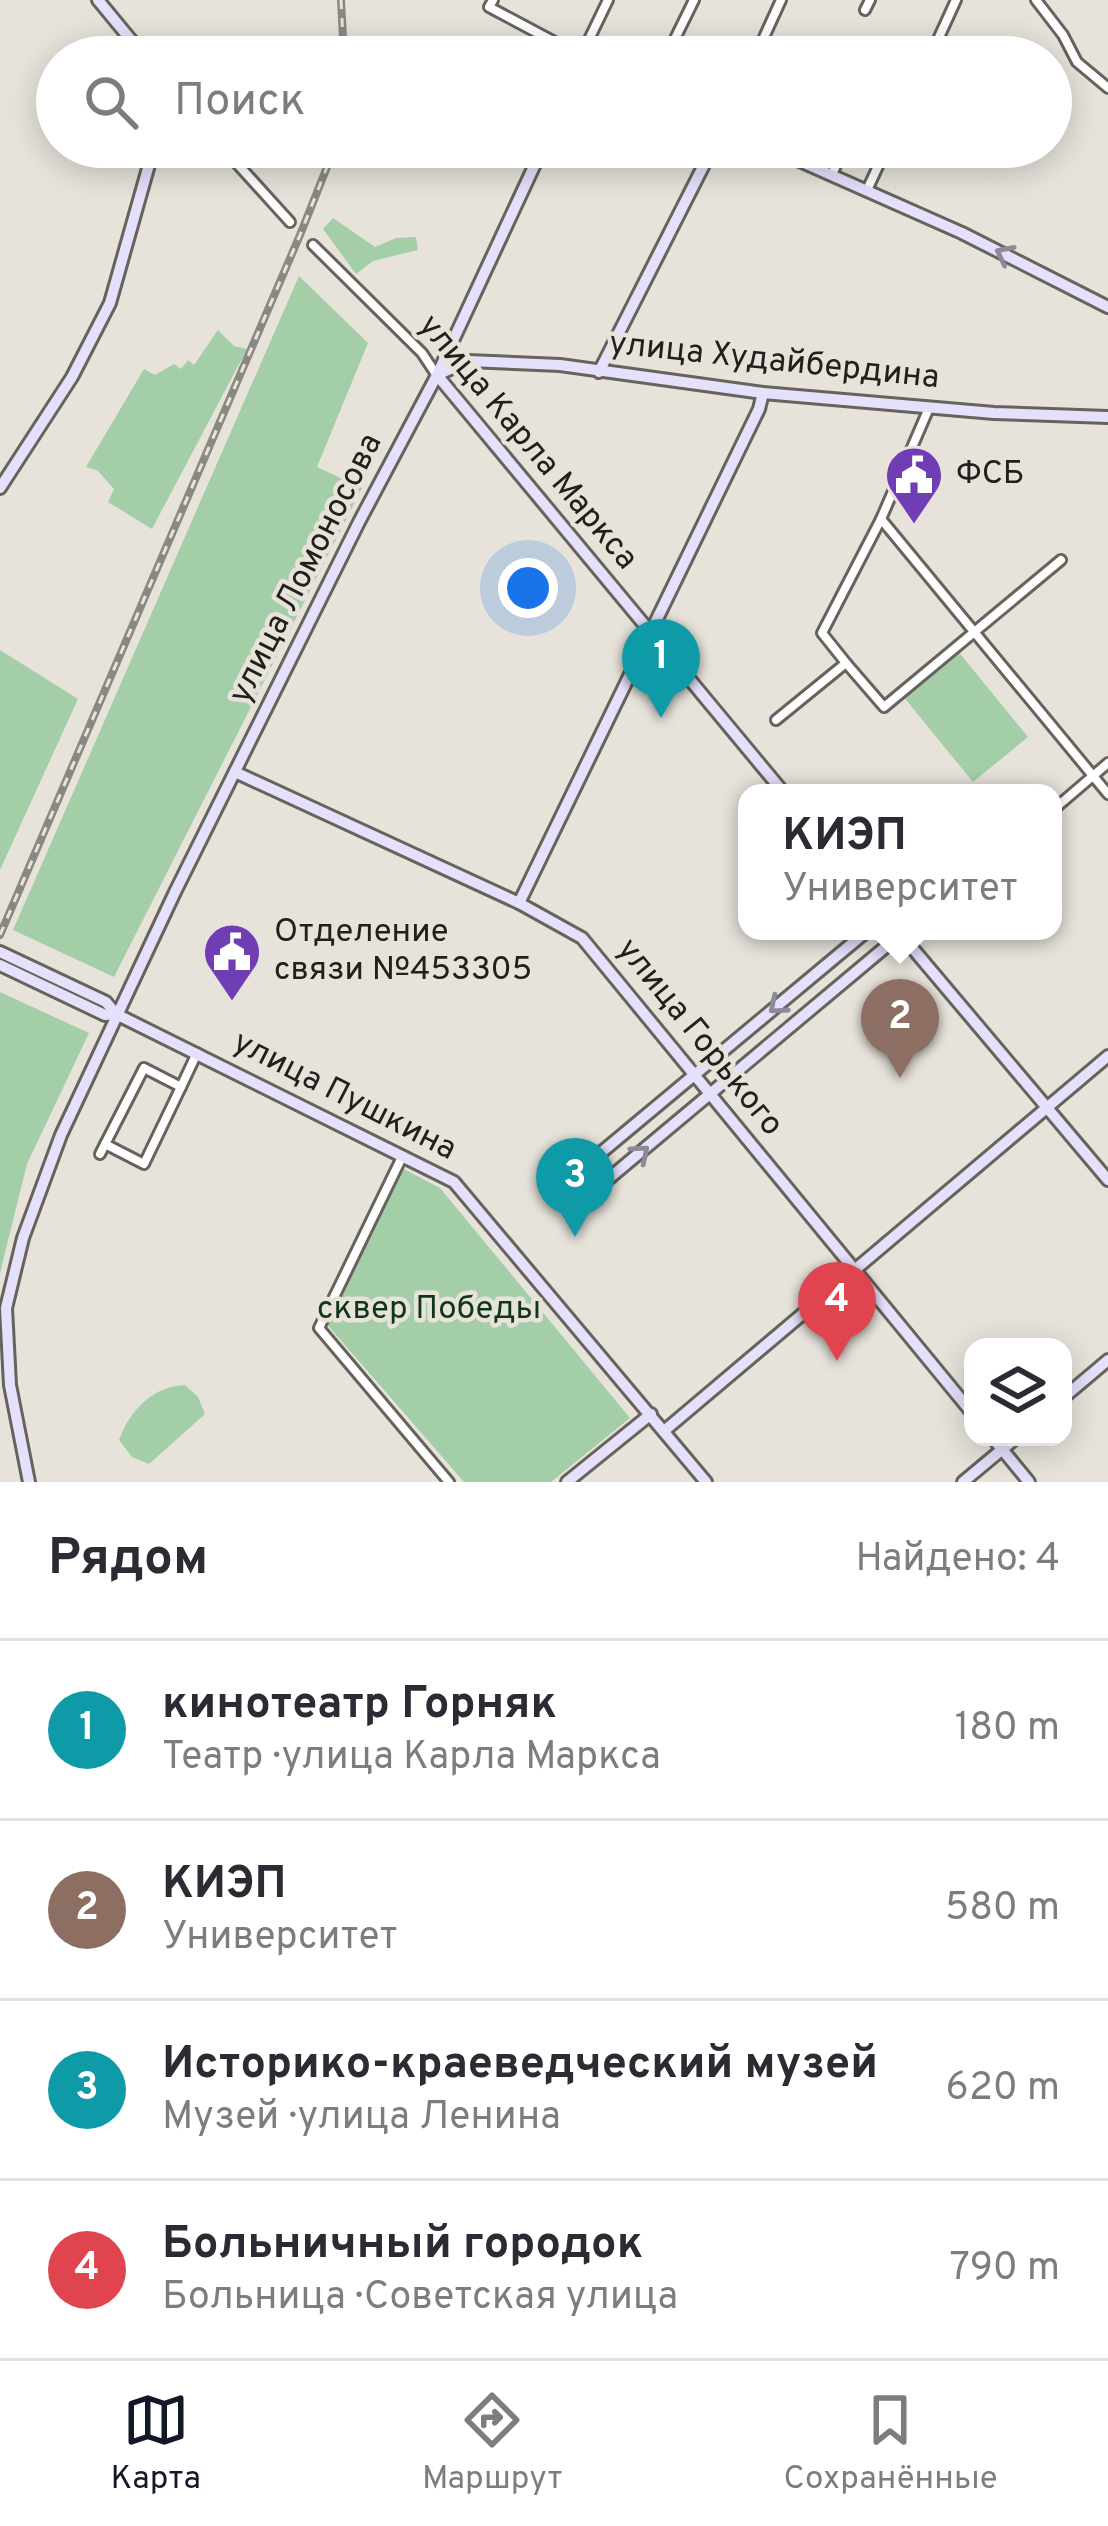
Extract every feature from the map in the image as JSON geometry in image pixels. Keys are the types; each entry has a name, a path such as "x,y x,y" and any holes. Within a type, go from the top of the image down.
{"main road":[{"path":"98,0 128,36"},
{"path":"0,488 72,377 110,303 148,168"},
{"name":"улица Ломоносова","path":"29,1482 10,1385 6,1308 23,1238 61,1135 235,772 437,375 533,168"},
{"path":"599,372 702,168"},
{"path":"818,168 1108,307"},
{"name":"улица Худайбердина","path":"437,375 468,361 560,365 763,393 1108,417"},
{"name":"улица Карла Маркса","path":"437,375 776,784"},
{"path":"519,903 763,393"},
{"name":"улица Горького","path":"235,772 519,903 582,938 964,1403"},
{"path":"856,940 555,1191 571,1211 892,940"},
{"path":"906,940 1108,1180"},
{"name":"улица Пушкина","path":"0,952 454,1182 706,1482"},
{"name":"улица Пушкина","path":"0,965 105,1015 116,1014"},
{"path":"664,1431 1108,1056"},
{"path":"1072,1390 1108,1360"},
{"path":"567,1482 650,1414"},
{"path":"1000,1446 1029,1482"},
{"path":"963,1482 1006,1446"}],"street":[{"path":"592,36 608,0"},
{"path":"676,36 694,0"},
{"path":"765,36 781,0"},
{"path":"940,36 956,0"},
{"path":"1036,0 1064,36"},
{"path":"491,4 546,36"},
{"path":"1072,51 1108,88"},
{"path":"241,168 290,222"},
{"path":"832,174 835,168"},
{"path":"867,190 877,168"},
{"name":"улица Карла Маркса","path":"313,245 422,353 437,375"},
{"path":"930,407 881,519 822,633 846,663 884,707 1061,560"},
{"path":"881,519 1108,794"},
{"path":"776,720 846,663"},
{"path":"1062,802 1108,763"},
{"path":"181,1087 144,1068 103,1149 144,1164 181,1087 197,1053"},
{"path":"402,1157 319,1328 448,1482"}],"green space":[{"path":"333,218 375,247 396,238 416,237 418,250 373,261 356,274 323,229"},
{"path":"299,276 368,343 317,467 362,488 114,977 13,930"},
{"path":"218,330 234,346 247,349 152,529 108,502 114,489 98,471 86,467 144,369 155,375 174,364 181,369 188,360 194,365"},
{"path":"0,650 78,699 0,870"},
{"path":"957,650 1028,737 973,782 902,695"},
{"path":"0,992 89,1033 27,1164 0,1273"},
{"name":"сквер Победы","path":"398,1166 440,1188 630,1418 551,1482 464,1482 324,1321"},
{"path":"185,1385 198,1397 205,1414 149,1464 132,1457 119,1440 129,1419 153,1395"}],"railway":[{"path":"341,0 343,36"},
{"path":"0,935 327,168"}],"place":[{"name":"ФСБ","path":"914,526"},
{"name":"кинотеатр Горняк","path":"661,718"},
{"name":"Отделение связи №453305","path":"232,1003"},
{"name":"КИЭП","path":"900,1078"},
{"name":"Историко-краеведческий музей","path":"575,1237"},
{"name":"Больничный городок","path":"837,1361"}]}
